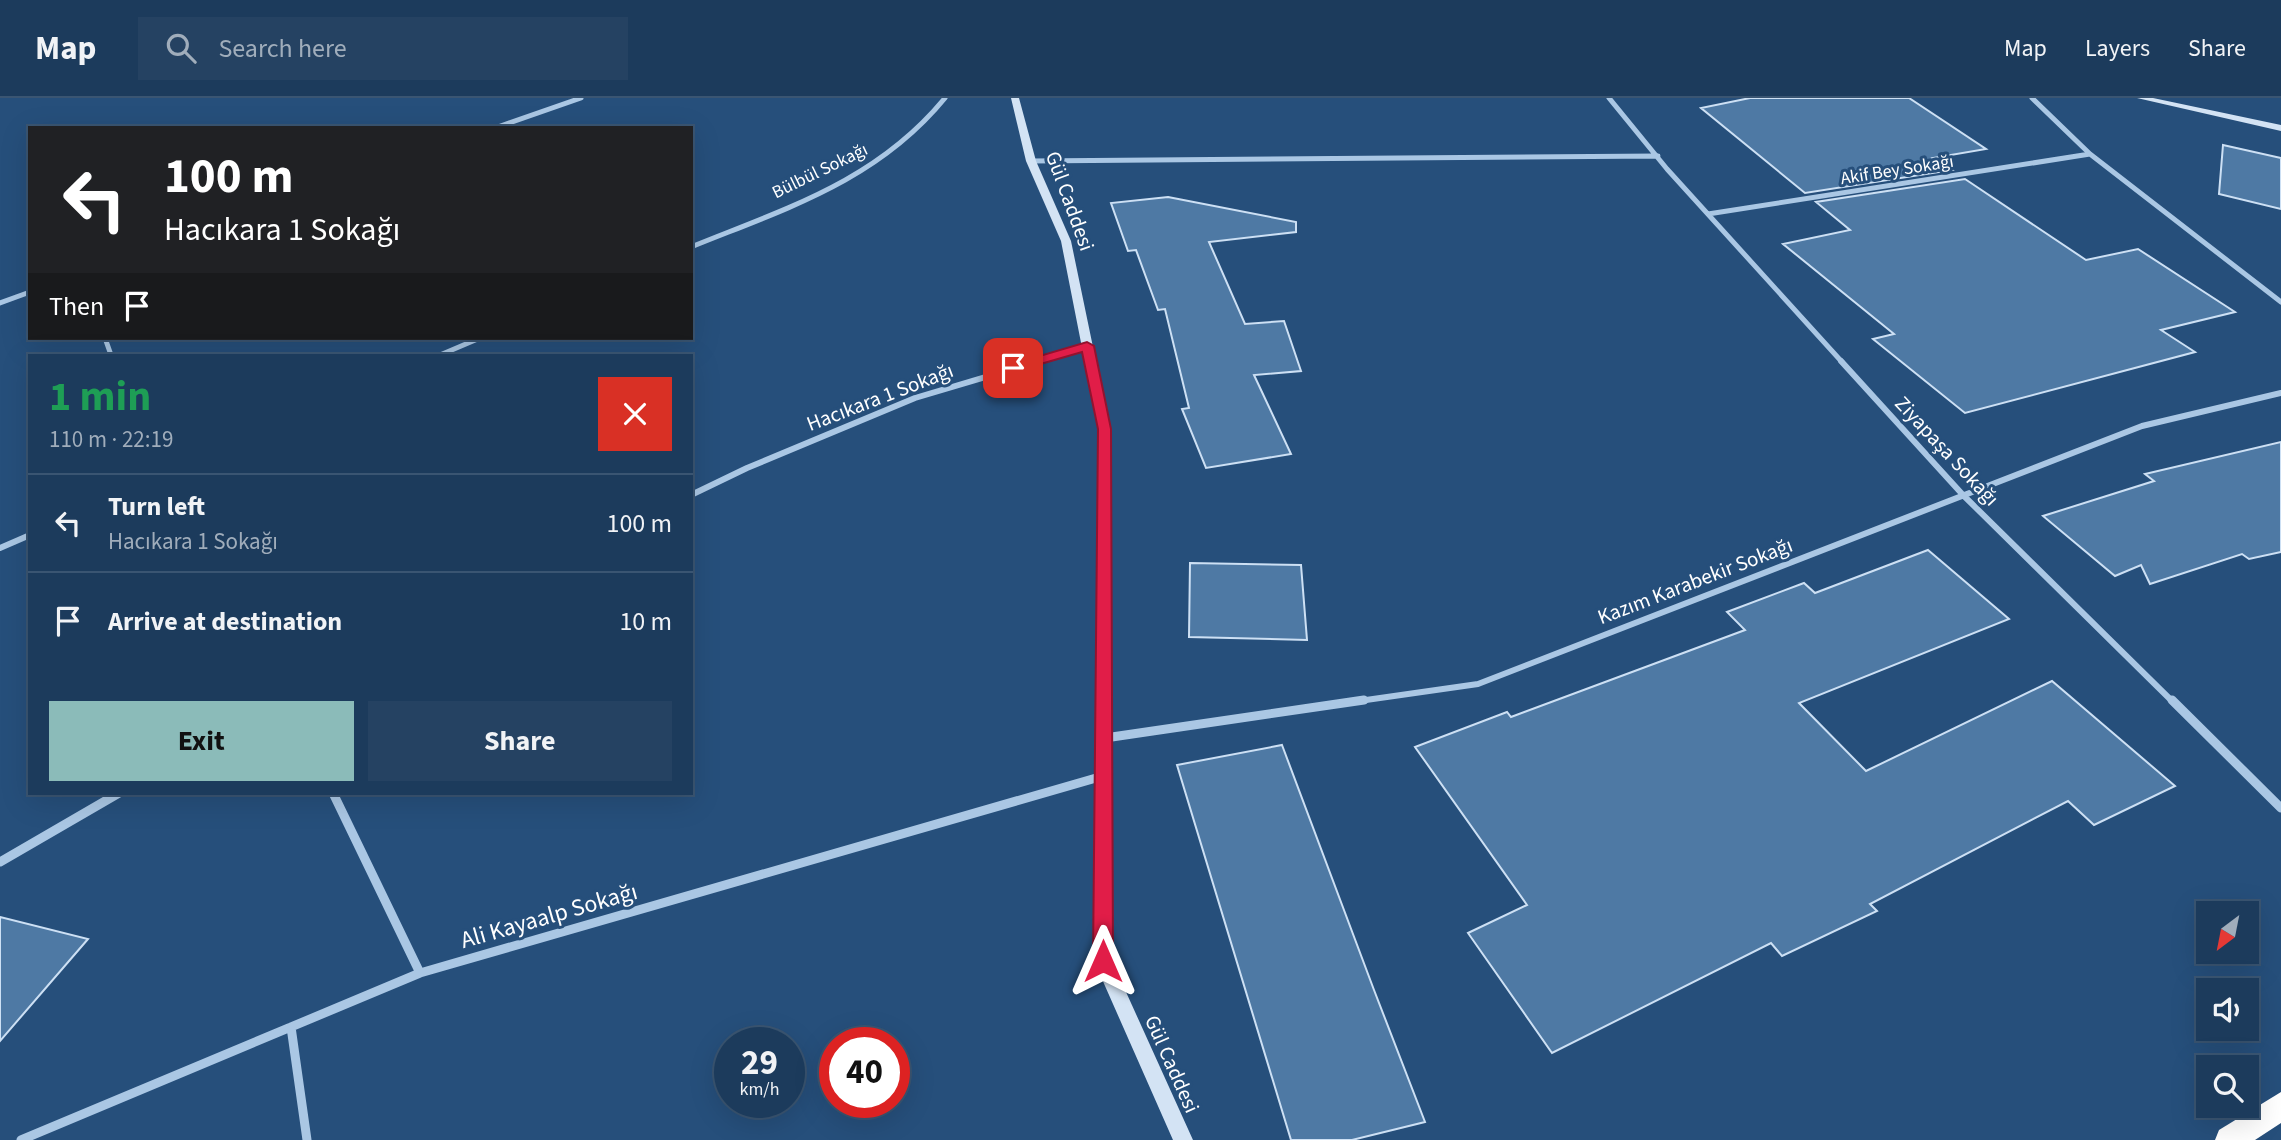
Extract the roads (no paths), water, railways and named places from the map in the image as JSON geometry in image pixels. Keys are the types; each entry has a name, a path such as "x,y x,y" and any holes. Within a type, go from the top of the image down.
{"highway":[{"path":"2229,1140 2281,1106"}],"street":[{"path":"501,126 581,98"},
{"name":"Bülbül Sokağı","path":"693,246 824,190 870,167 900,146 936,111 945,98"},
{"name":"Gül Caddesi","path":"1015,98 1031,161 1066,241 1104,429 1103,961 1183,1140"},
{"name":"Ziyapaşa Sokağı","path":"1609,98 1708,214 1962,495 2281,808"},
{"path":"2032,98 2090,154 2281,302"},
{"path":"2141,98 2281,128"},
{"name":"Akif Bey Sokağı","path":"1708,214 2090,154"},
{"path":"1031,161 1658,156"},
{"path":"0,303 28,293"},
{"path":"442,354 476,340"},
{"name":"Hacıkara 1 Sokağı","path":"693,494 747,468 915,398 1087,346"},
{"name":"Kazım Karabekir Sokağı","path":"1105,738 1478,684 2142,426 2281,393"},
{"path":"0,548 28,535"},
{"name":"Ali Kayaalp Sokağı","path":"21,1140 420,973 1103,776"},
{"path":"0,862 116,795"},
{"path":"334,795 420,973"},
{"path":"291,1027 307,1140"}]}
